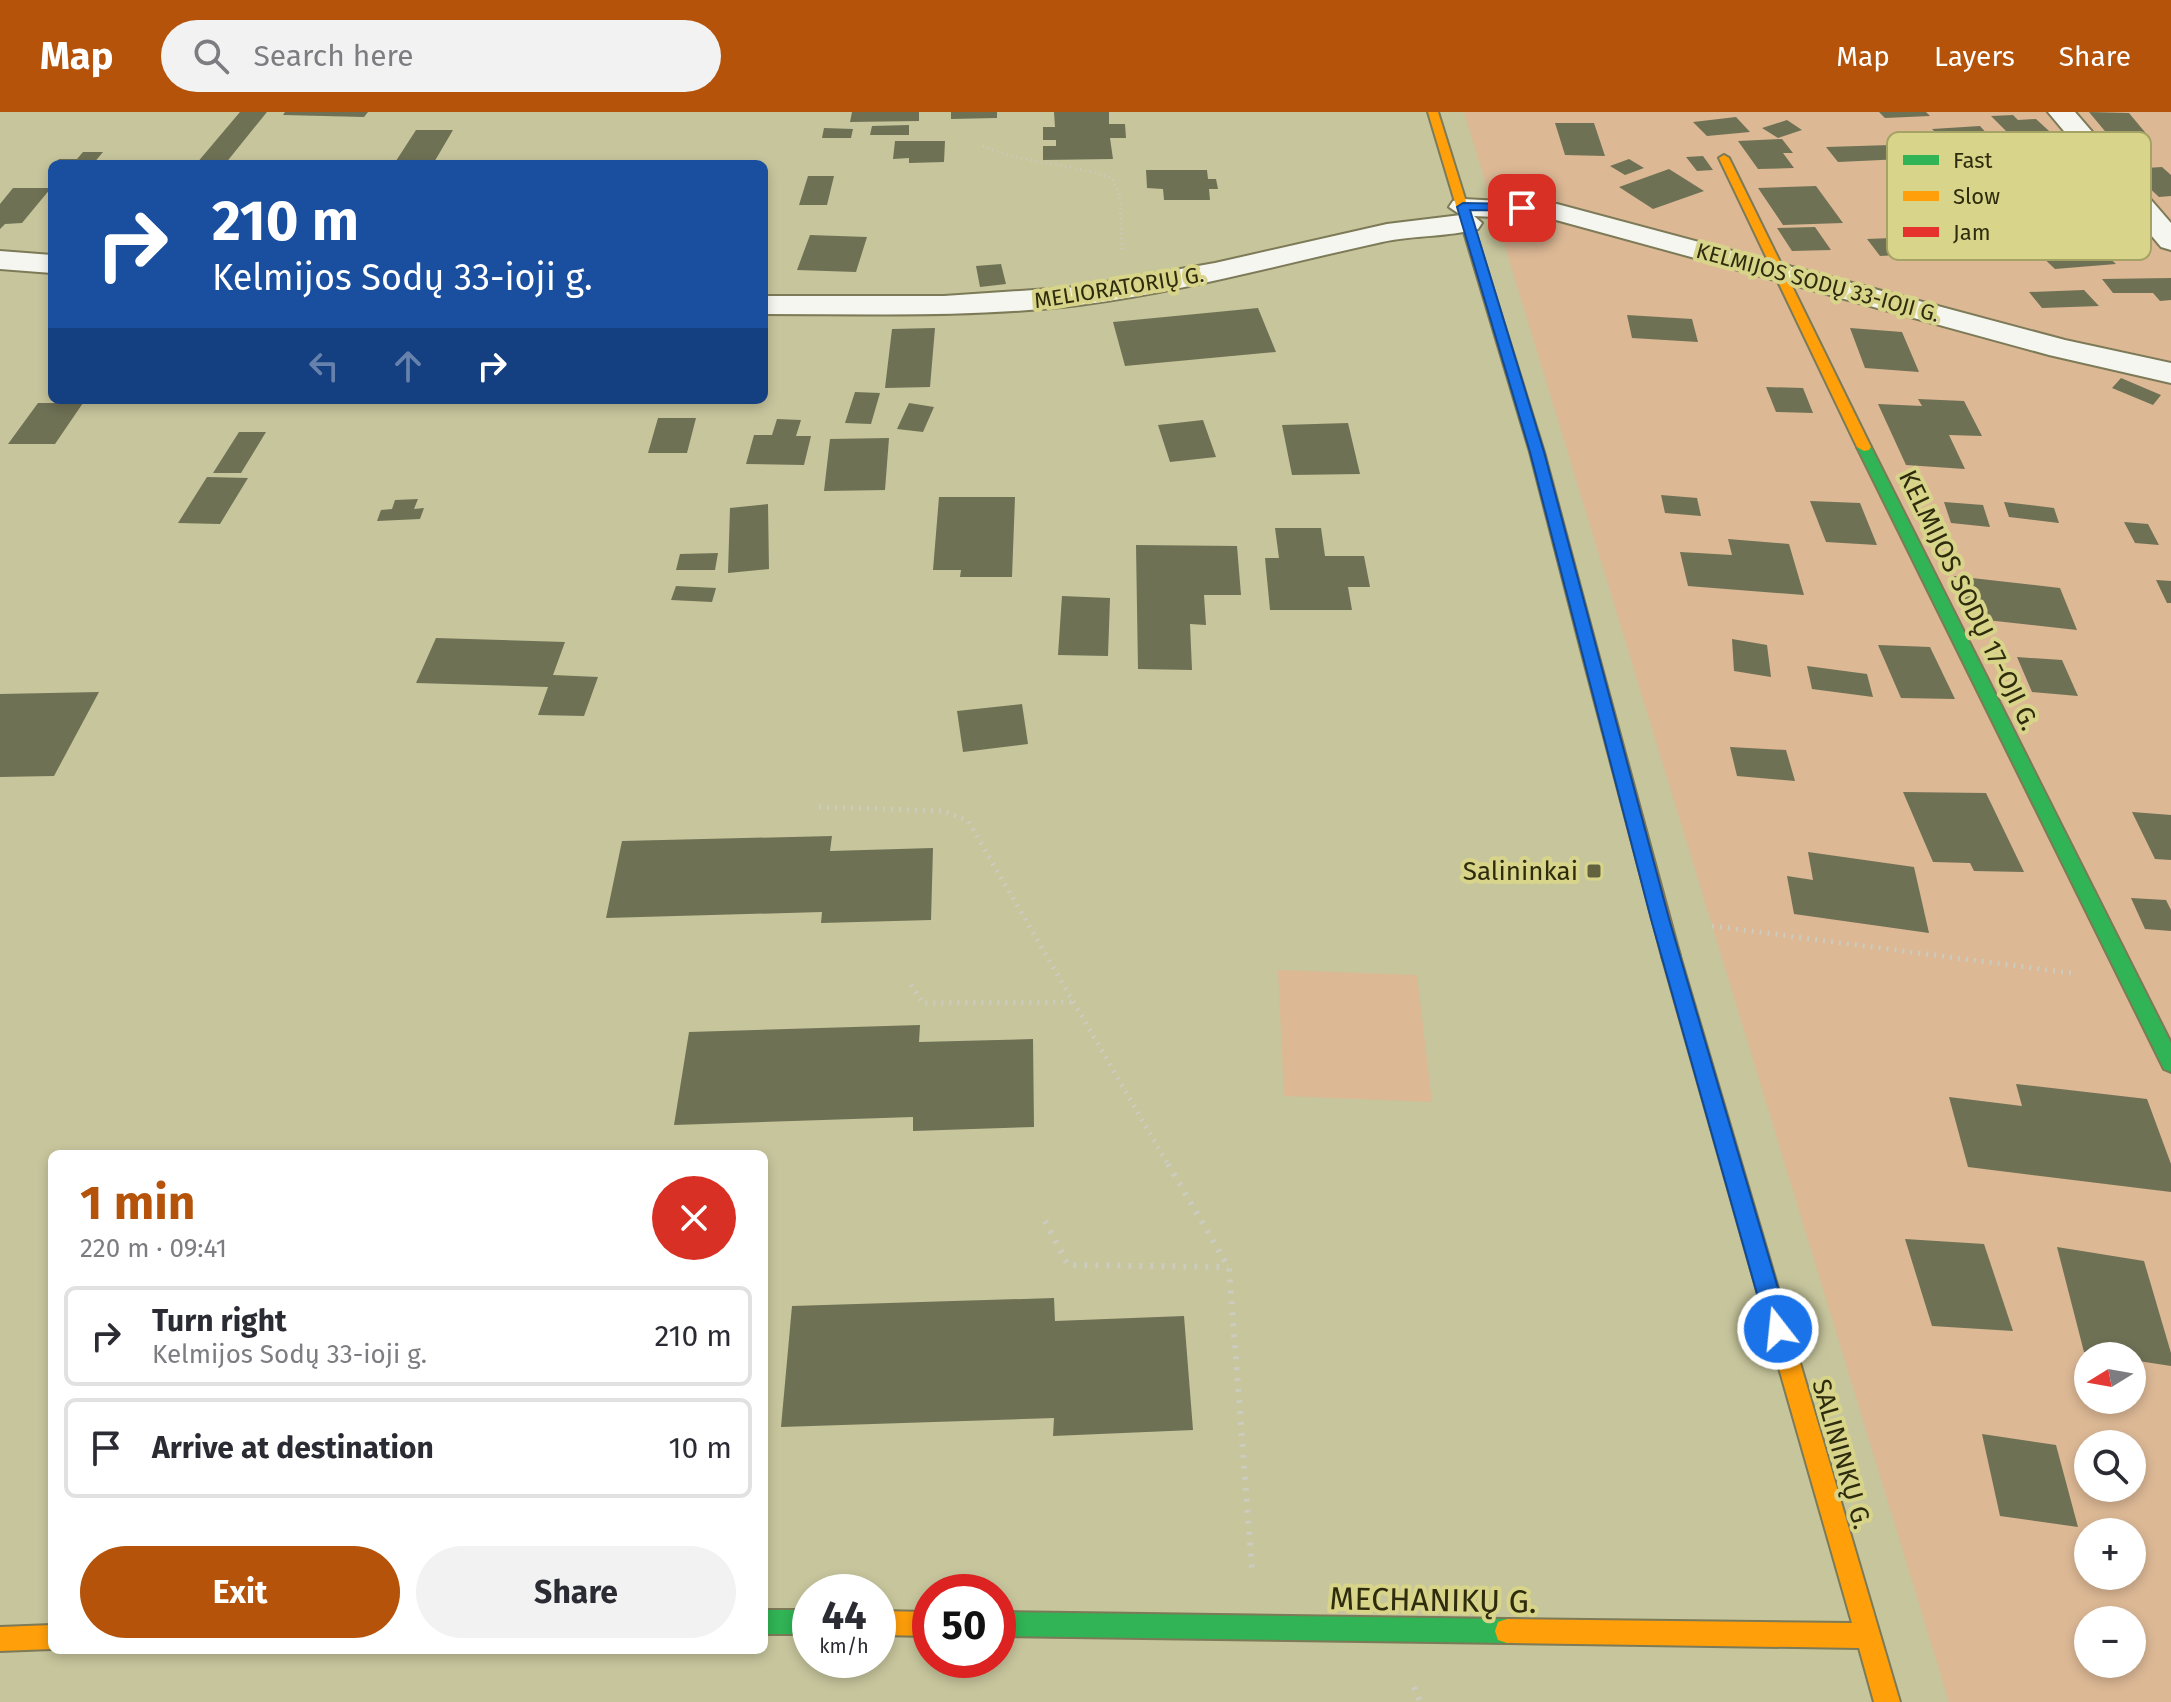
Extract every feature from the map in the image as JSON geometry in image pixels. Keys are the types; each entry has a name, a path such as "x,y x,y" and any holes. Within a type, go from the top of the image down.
{"main road":[{"name":"SALININKŲ G.","path":"1433,112 1537,452 1660,919 1887,1702"},
{"name":"KELMIJOS SODŲ 17-OJI G.","path":"1724,158 1776,271 2171,1063"},
{"path":"768,1622 792,1622"},
{"name":"MECHANIKŲ G.","path":"1016,1624 1868,1636"},
{"path":"0,1639 48,1637"}],"street":[{"path":"2061,112 2078,132"},
{"name":"KELMIJOS SODŲ 33-IOJI G.","path":"1466,215 1557,212 2060,348 2171,373"},
{"name":"MELIORATORIŲ G.","path":"768,305 997,304 1123,289 1236,268 1466,215"},
{"path":"2151,218 2171,241"},
{"path":"0,260 48,264"}],"path":[{"path":"983,146 1013,159 1089,170 1112,178 1120,196 1123,289"},
{"path":"819,807 944,811 968,821 1229,1268 1256,1628"},
{"path":"1660,919 2129,981"},
{"path":"911,985 923,1003 1074,1002"},
{"path":"1045,1221 1068,1265 1229,1268"}],"shaded area":[{"path":"1464,112 2171,112 2171,1702 1949,1702"},
{"path":"1278,970 1417,975 1432,1102 1284,1096"}],"building":[{"path":"240,112 267,112 228,160 199,160"},
{"path":"285,112 368,112 364,117 283,115"},
{"path":"852,112 919,112 919,121 850,122"},
{"path":"951,112 997,112 997,118 951,119"},
{"path":"1054,112 1109,112 1109,124 1125,124 1126,138 1110,138 1113,159 1043,160 1043,146 1056,146 1056,140 1043,140 1043,127 1055,127"},
{"path":"1879,112 1926,112 1930,116 1885,118"},
{"path":"2089,112 2129,113 2145,132 2106,132"},
{"path":"2013,115 2018,120 2036,119 2050,132 2007,132 1991,116"},
{"path":"1736,117 1750,132 1707,136 1693,122"},
{"path":"1787,120 1802,130 1778,138 1762,128"},
{"path":"1555,123 1594,123 1605,156 1565,155"},
{"path":"909,125 909,135 870,135 872,126"},
{"path":"1980,126 1986,132 1935,132 1932,129"},
{"path":"824,128 853,129 851,138 822,138"},
{"path":"416,130 453,130 435,160 397,160"},
{"path":"1782,139 1793,153 1783,153 1794,168 1758,169 1738,141"},
{"path":"895,141 945,141 944,162 909,163 909,158 893,159"},
{"path":"1887,145 1887,160 1838,162 1826,147"},
{"path":"83,152 103,152 96,160 58,160 77,159"},
{"path":"1703,156 1713,170 1697,171 1686,157"},
{"path":"1629,159 1644,168 1625,175 1610,166"},
{"path":"2162,167 2171,175 2171,196 2159,197 2151,190 2151,168"},
{"path":"1669,169 1704,191 1653,209 1619,187"},
{"path":"1146,170 1207,170 1208,179 1216,179 1218,189 1209,189 1210,200 1164,200 1163,189 1147,188"},
{"path":"808,176 834,176 827,205 799,205"},
{"path":"1816,186 1843,223 1783,225 1758,188"},
{"path":"13,188 48,188 22,223 5,224 0,229 0,204"},
{"path":"1815,227 1831,250 1792,251 1777,228"},
{"path":"810,235 867,237 856,272 797,270"},
{"path":"1887,238 1887,256 1880,256 1867,239"},
{"path":"2045,260 2112,260 2116,264 2055,269"},
{"path":"1001,264 1006,284 980,287 976,266"},
{"path":"2171,278 2171,300 2160,301 2153,293 2113,293 2102,279"},
{"path":"2084,290 2099,306 2042,308 2029,292"},
{"path":"1258,308 1276,352 1125,366 1113,322"},
{"path":"1627,315 1692,319 1698,342 1632,338"},
{"path":"935,328 930,387 885,388 892,329"},
{"path":"1850,328 1902,332 1919,372 1865,368"},
{"path":"2121,378 2161,395 2153,405 2112,388"},
{"path":"1766,387 1803,388 1813,413 1776,412"},
{"path":"855,392 880,393 871,424 845,423"},
{"path":"1918,399 1964,401 1982,436 1949,435 1965,469 1906,465 1878,404 1922,406"},
{"path":"38,403 82,404 55,444 8,444"},
{"path":"909,403 934,407 923,432 897,429"},
{"path":"658,418 696,418 687,453 648,453"},
{"path":"777,419 801,420 796,436 811,436 804,465 746,464 754,435 772,435"},
{"path":"1203,420 1216,457 1170,462 1158,425"},
{"path":"1348,423 1360,474 1292,475 1282,425"},
{"path":"239,432 266,432 241,473 213,473"},
{"path":"889,438 885,490 824,491 830,439"},
{"path":"207,477 248,478 220,524 178,523"},
{"path":"1661,495 1697,498 1701,516 1665,513"},
{"path":"939,497 1015,497 1012,577 960,577 961,570 933,570"},
{"path":"418,499 414,509 424,508 420,519 377,521 381,510 392,509 395,500"},
{"path":"1810,501 1860,503 1877,545 1826,542"},
{"path":"1944,502 1983,505 1990,527 1951,523"},
{"path":"2004,502 2054,508 2059,523 2009,517"},
{"path":"768,504 769,569 728,573 730,508"},
{"path":"2124,522 2148,524 2159,545 2135,543"},
{"path":"1275,528 1321,528 1325,556 1364,556 1370,587 1348,587 1352,610 1270,610 1265,558 1279,558"},
{"path":"1728,539 1789,544 1804,595 1688,586 1680,552 1732,555"},
{"path":"1136,545 1237,546 1241,595 1204,595 1206,625 1190,624 1192,670 1138,669"},
{"path":"718,553 715,570 676,570 680,554"},
{"path":"1954,576 2060,588 2077,630 1968,618"},
{"path":"2156,580 2171,581 2171,603 2167,603"},
{"path":"676,586 716,588 712,602 671,600"},
{"path":"1062,596 1110,598 1108,656 1058,655"},
{"path":"436,638 565,642 553,675 598,677 584,716 538,715 548,687 416,683"},
{"path":"1732,639 1767,645 1771,677 1734,671"},
{"path":"1878,645 1930,647 1955,699 1901,698"},
{"path":"2017,657 2062,660 2078,696 2032,692"},
{"path":"1807,666 1867,674 1873,697 1812,689"},
{"path":"99,692 54,776 0,777 0,694"},
{"path":"1022,704 1028,744 963,752 957,711"},
{"path":"1730,747 1786,750 1795,781 1737,776"},
{"path":"1903,792 1986,793 2024,872 1974,871 1970,863 1933,862"},
{"path":"2132,812 2171,815 2171,860 2155,859"},
{"path":"832,836 830,851 933,848 931,920 821,923 822,912 606,918 622,841"},
{"path":"1808,852 1914,867 1929,933 1794,914 1787,876 1813,880"},
{"path":"2131,898 2166,900 2171,910 2171,931 2145,929"},
{"path":"920,1025 919,1042 1033,1039 1034,1127 913,1131 913,1117 674,1125 689,1032"},
{"path":"2016,1084 2147,1099 2171,1164 2171,1192 1968,1167 1949,1097 2022,1106"},
{"path":"1905,1239 1984,1244 2013,1331 1932,1326"},
{"path":"2057,1247 2144,1261 2171,1353 2171,1366 2146,1362 2146,1342 2081,1342"},
{"path":"1054,1298 1055,1321 1184,1316 1193,1430 1053,1436 1054,1418 781,1427 792,1306"},
{"path":"1982,1434 2056,1445 2076,1518 2074,1526 2000,1516"}],"traffic: fast":[{"path":"1864,447 2171,1063"},
{"path":"1671,956 1772,1305"},
{"path":"768,1622 792,1622"},
{"path":"1016,1624 1507,1631"}],"traffic: slow":[{"path":"1433,112 1537,452 1592,661"},
{"path":"1724,158 1864,447"},
{"path":"1772,1305 1887,1702"},
{"path":"896,1623 912,1624"},
{"path":"1507,1631 1868,1636"},
{"path":"0,1639 48,1637"}],"traffic: jam":[{"path":"1592,661 1671,956"}],"place":[{"name":"Salininkai","path":"1594,871"}],"route":[{"path":"1522,208 1463,207 1537,452 1660,919 1778,1329"}]}
